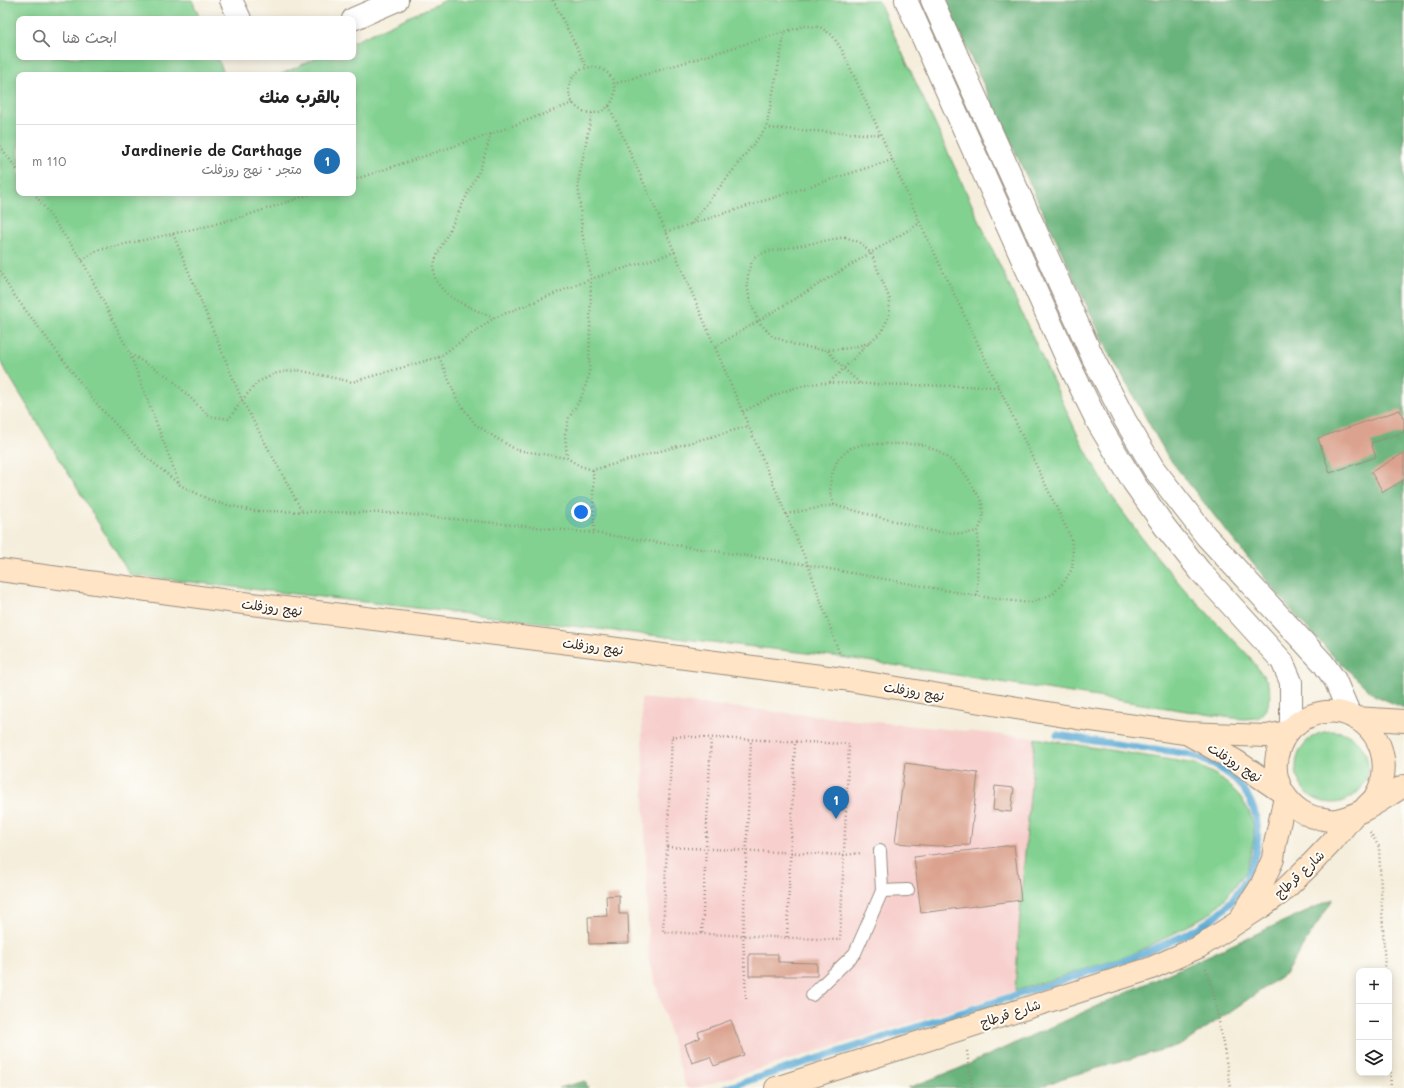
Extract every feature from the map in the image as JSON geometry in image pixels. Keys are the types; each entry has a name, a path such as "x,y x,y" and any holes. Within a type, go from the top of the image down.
{"street":[{"path":"231,0 239,16"},
{"path":"356,18 398,0"},
{"path":"906,0 1061,347 1098,423 1134,483 1165,527 1200,571 1282,661 1291,682 1289,730"},
{"path":"932,0 1094,360 1125,420 1154,469 1206,536 1323,663 1335,680 1353,716 1370,728 1380,743 1384,761 1383,779 1376,795 1359,812"},
{"name":"نهج روزفلت","path":"0,570 236,602 602,647 843,679 1077,718 1185,733 1266,736 1289,730"},
{"path":"1404,721 1353,716 1334,712 1318,713 1303,719 1289,730 1279,746 1276,762 1277,778 1284,795 1298,810 1315,818 1334,820 1359,812 1404,786"},
{"name":"نهج روزفلت","path":"1185,733 1236,761 1284,795"},
{"name":"شارع قرطاج","path":"1238,924 1261,886 1273,859 1284,795"},
{"name":"شارع قرطاج","path":"776,1088 1149,969 1199,947 1238,924 1282,892 1332,842 1359,812"}],"lane":[{"path":"812,995 855,953 882,891 880,851"},
{"path":"882,891 908,890"}],"path":[{"path":"553,0 587,68"},
{"path":"0,271 11,291 96,403 144,455 180,485 214,502 254,511 394,513 594,533 808,565 977,596 1029,603 1053,594 1064,582 1072,569 1073,553 1071,538 920,224 842,50 832,35 820,27 804,26 614,84"},
{"path":"691,224 766,128 785,32"},
{"path":"587,68 596,68 605,71 614,84 615,95 609,106 605,110 596,113 588,113 579,110 569,95 569,86 573,78 579,71 587,68"},
{"path":"356,179 491,134 573,103"},
{"path":"609,106 666,232 808,565 841,658 843,679"},
{"path":"567,458 565,434 569,418 582,396 589,375 591,279 582,232 578,182 592,113"},
{"path":"766,128 881,135"},
{"path":"491,134 481,167 436,257 434,272 439,286 451,297 494,318"},
{"path":"0,146 16,168"},
{"path":"666,232 892,160"},
{"path":"36,196 82,260 130,354 180,485"},
{"path":"82,260 98,250 208,226 248,215 305,196"},
{"path":"715,347 920,224"},
{"path":"173,234 242,400 302,511"},
{"path":"830,383 843,368 882,331 889,316 890,300 871,253 859,242 845,237 766,252 754,257 748,269 747,284 750,301 758,321 772,336 798,346 828,350 850,348 869,343"},
{"path":"130,354 169,377 209,416 229,419 242,400 258,382 277,373 298,370 352,382 439,357 494,318 591,279 674,252"},
{"path":"828,350 843,368 861,384"},
{"path":"439,357 457,399 475,424 517,450 567,458 580,466 593,470 749,426"},
{"path":"743,412 789,390 808,385 830,383 999,387"},
{"path":"834,506 830,492 831,477 838,459 851,448 864,444 920,444 938,451 952,461 966,475 982,502 983,519 978,531 977,596"},
{"path":"593,470 594,533"},
{"path":"786,514 834,506 932,531 963,534 978,531"},
{"path":"672,736 711,738 849,744 840,940 663,932 672,736"},
{"path":"702,933 711,738"},
{"path":"746,999 743,935 751,740"},
{"path":"787,938 795,742"},
{"path":"1359,812 1379,847 1386,968"},
{"path":"667,846 844,855"},
{"path":"1199,947 1214,994 1230,1088"},
{"path":"964,1028 972,1088"},
{"path":"1391,1076 1392,1088"}],"shaded area":[{"path":"641,698 1035,738 1015,991 696,1088 686,1088 649,961"}],"green space":[{"path":"0,0 192,0 199,16 16,16 16,60 218,60 224,72 16,72 16,196 356,196 356,72 286,72 312,60 356,60 356,41 446,0 878,0 1080,440 1111,496 1147,545 1185,590 1249,656 1267,681 1271,696 1267,708 1258,718 1243,719 841,657 130,575 0,361"},
{"path":"944,0 1404,0 1404,708 1374,695 1335,658 1296,616 1168,457 1109,353"},
{"path":"1332,731 1352,737 1362,747 1368,767 1362,787 1352,797 1332,803 1312,797 1302,787 1296,767 1302,747 1312,737"},
{"path":"1035,738 1196,764 1216,775 1240,796 1249,811 1253,824 1254,839 1247,870 1225,899 1212,912 1179,931 1131,955 1015,991 1021,900"},
{"path":"1333,899 1286,973 1183,1044 1063,1078 1039,1088 908,1088 958,1069"},
{"path":"585,1081 588,1088 559,1088"}],"building":[{"path":"1400,410 1404,420 1404,432 1371,443 1376,457 1330,473 1318,438"},
{"path":"1404,453 1404,480 1383,492 1371,472"},
{"path":"905,763 978,773 970,845 937,846 895,843"},
{"path":"995,786 1014,788 1011,812 993,810"},
{"path":"1014,845 1021,900 921,913 914,857"},
{"path":"619,895 619,914 628,914 629,943 589,944 588,917 607,916 606,896"},
{"path":"749,954 778,954 778,962 817,963 817,976 749,976"},
{"path":"731,1020 744,1055 714,1066 710,1057 692,1063 685,1044 700,1038 698,1032"}],"waterway":[{"path":"726,1088 1132,958 1169,943 1205,924 1225,908 1247,877 1254,860 1257,842 1257,825 1253,807 1244,791 1231,776 1213,764 1190,755 1057,735"}],"place":[{"name":"Jardinerie de Carthage","path":"836,819"}]}
